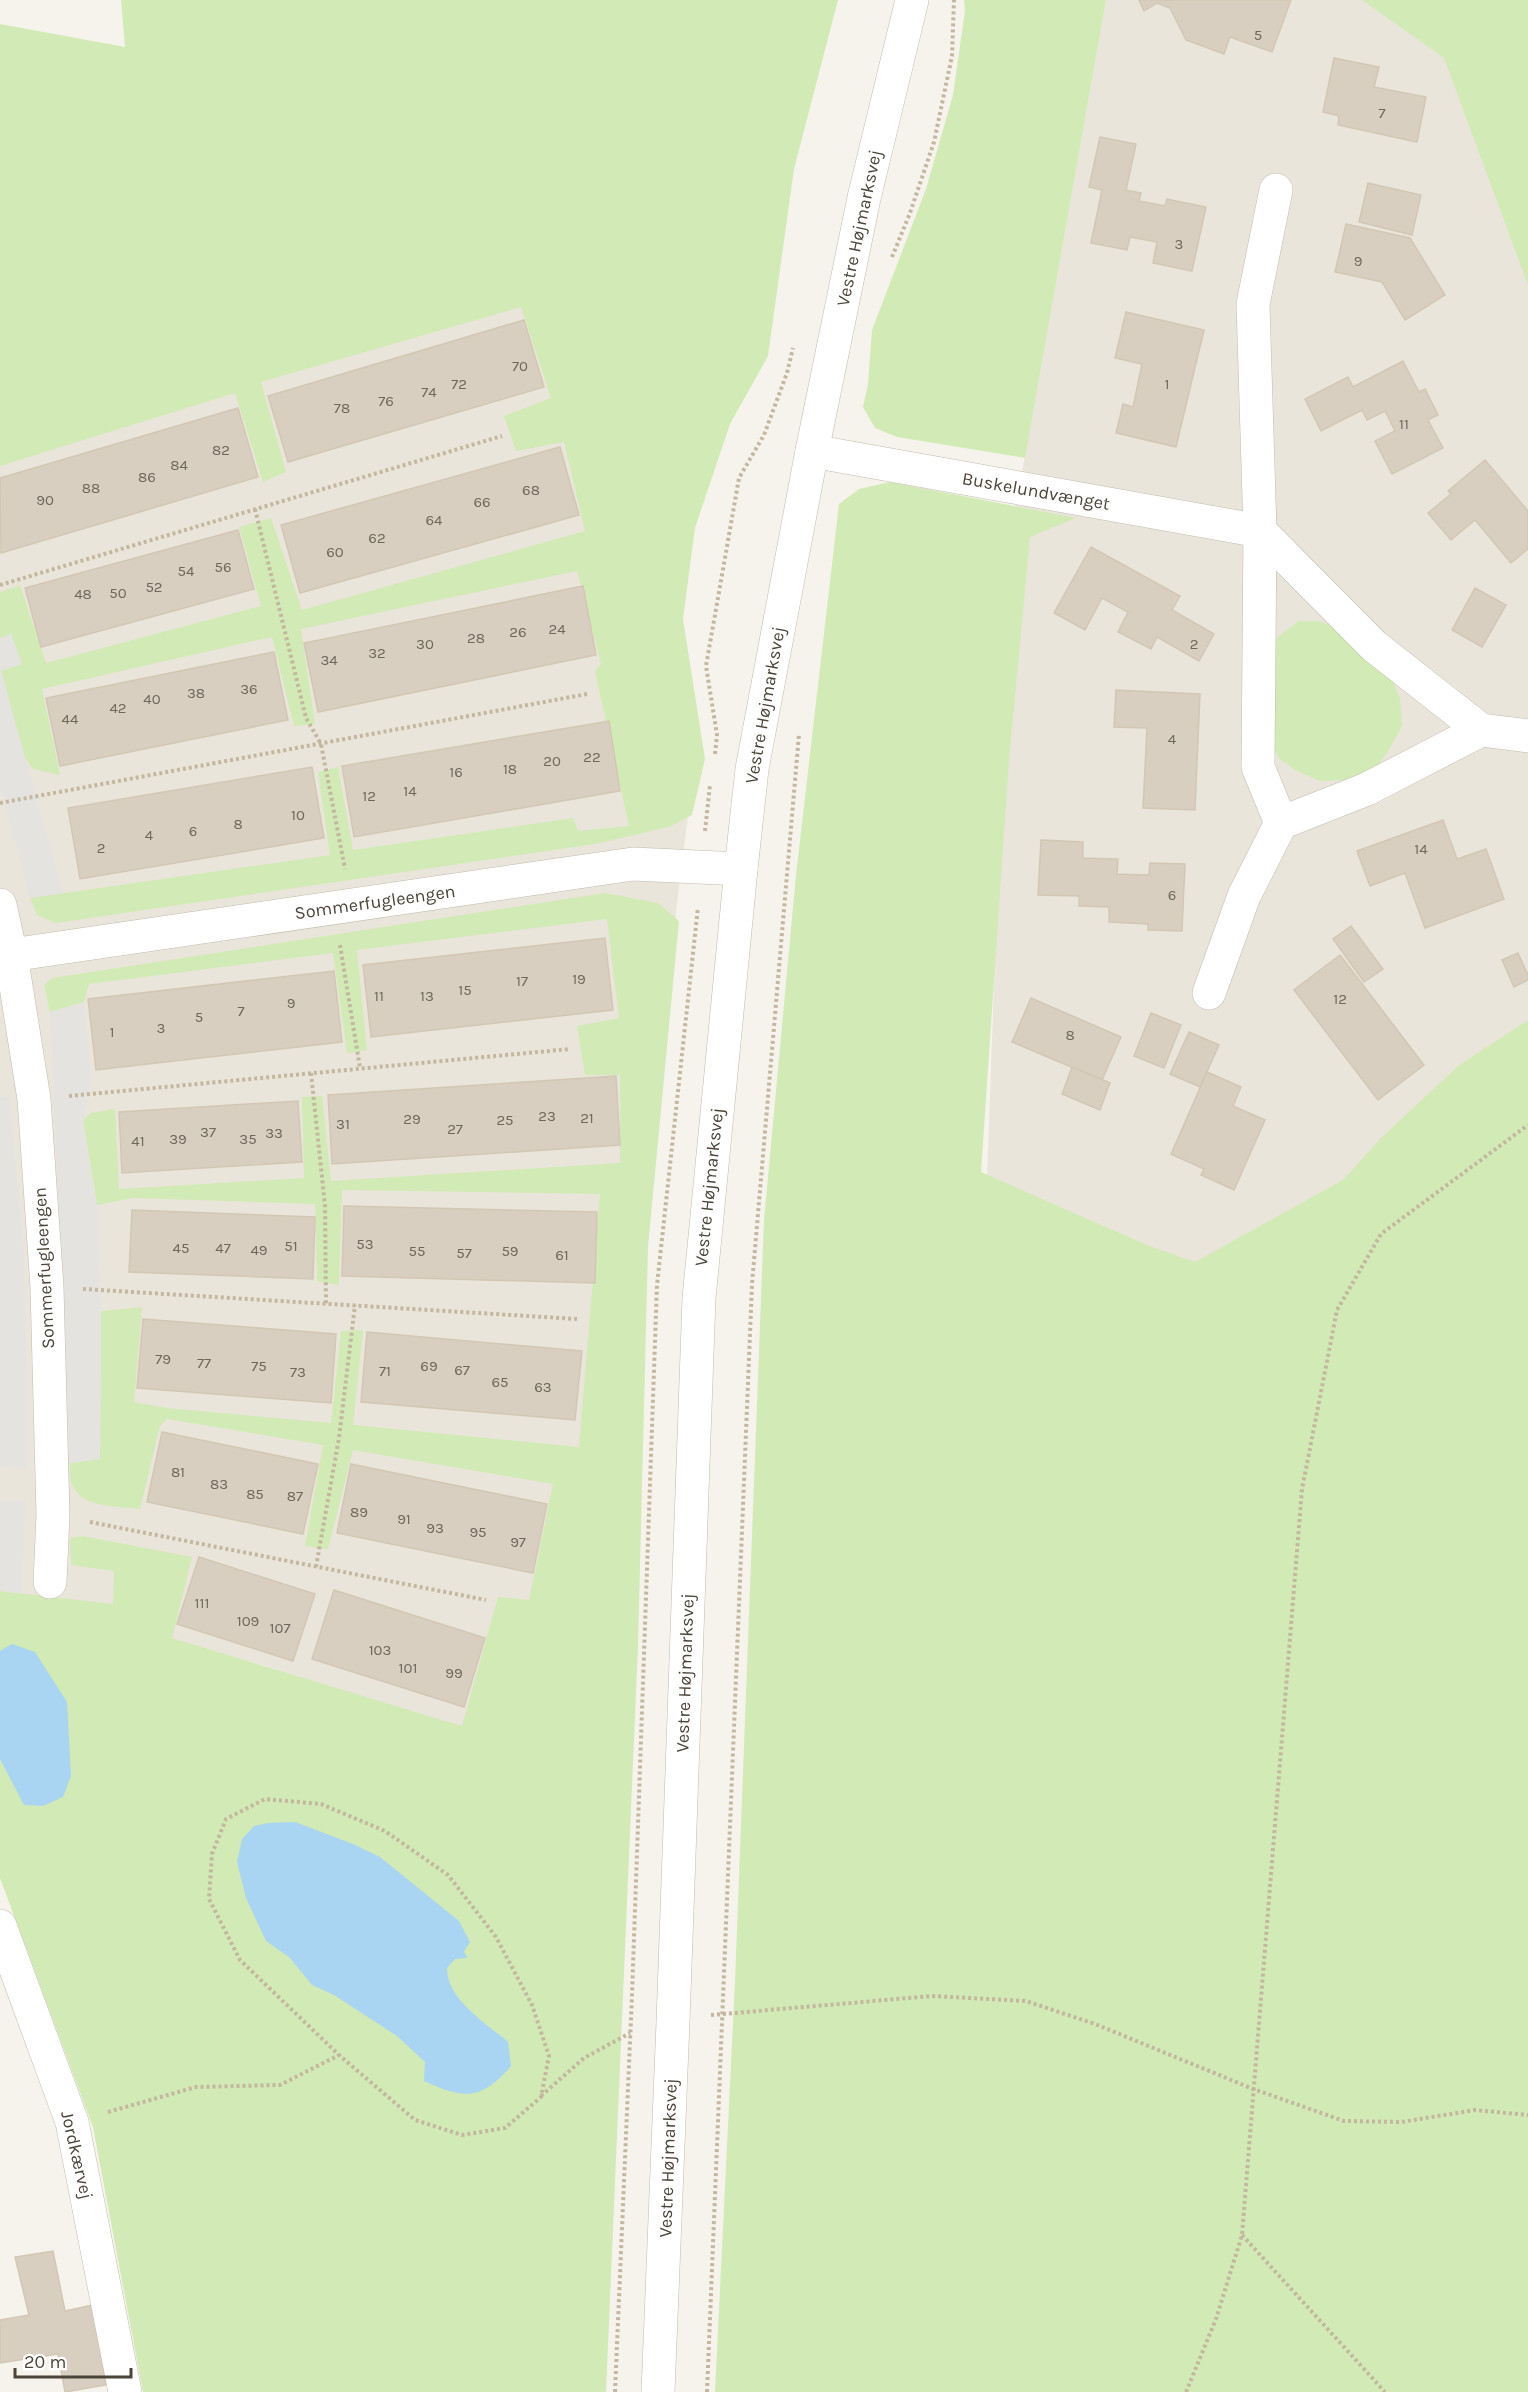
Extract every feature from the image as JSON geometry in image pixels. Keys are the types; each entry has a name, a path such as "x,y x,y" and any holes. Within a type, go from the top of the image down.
{"street":[{"name":"Vestre Højmarksvej","path":"658,2392 699,1298 741,868 752,769 812,451 864,198 912,0"},
{"path":"1276,190 1253,304 1260,531 1258,767 1281,823"},
{"name":"Buskelundvænget","path":"812,451 1260,531"},
{"path":"1260,531 1374,646 1481,730 1528,736"},
{"path":"1209,993 1244,896 1281,823 1367,789 1481,730"},
{"name":"Sommerfugleengen","path":"11,955 633,864 741,868"},
{"name":"Sommerfugleengen","path":"0,905 11,955 34,1099 47,1287 53,1515 50,1582"},
{"name":"Jordkærvej","path":"0,1926 72,2122 125,2392"}],"path":[{"path":"888,266 910,213 934,142 952,56 954,0"},
{"path":"0,585 502,436"},
{"path":"255,509 306,718 321,744 343,906 360,1068"},
{"path":"0,803 587,694"},
{"path":"707,2392 752,1284 799,727"},
{"path":"34,1099 570,1049"},
{"path":"311,1073 325,1206 326,1304"},
{"path":"1186,2392 1216,2319 1242,2235 1302,1490 1337,1310 1381,1234 1528,1125"},
{"path":"47,1287 577,1319"},
{"path":"316,1567 339,1438 355,1305"},
{"path":"53,1515 486,1600"},
{"path":"541,2097 549,2056 532,2005 496,1937 448,1875 385,1831 321,1804 265,1799 226,1819 212,1854 209,1899 240,1960 339,2055 415,2120 462,2135 505,2128 541,2097 584,2058 630,2033 723,2012 932,1996 1026,2001 1095,2024 1253,2089 1344,2121 1401,2122 1475,2110 1528,2115"},
{"path":"72,2122 196,2087 280,2085 339,2055"},
{"path":"1242,2235 1385,2392"}],"shaded area":[{"path":"1106,0 1528,0 1528,1062 1166,1310 986,1207 1010,540"},
{"path":"545,282 688,815 645,1163 532,1760 266,1666 0,1597 0,443"},
{"path":"11,634 22,664 1,671 63,893 30,898 0,786 0,638"},
{"path":"84,1002 91,1080 83,1123 97,1205 101,1311 100,1459 70,1463 50,1012"},
{"path":"9,1096 23,1239 27,1468 0,1466 0,1097"},
{"path":"26,1501 21,1593 0,1591 0,1502"}],"green space":[{"path":"121,0 838,0 794,169 768,356 730,424 695,528 683,619 705,759 692,815 669,827 595,844 56,923 37,915 30,898 330,855 318,772 338,767 353,850 573,818 578,831 629,826 595,671 601,664 577,571 301,629 315,724 294,726 272,637 42,689 60,775 33,769 23,755 1,670 21,664 11,635 0,638 0,592 20,585 46,663 261,606 239,527 271,518 302,610 585,531 564,442 516,451 504,416 551,398 521,307 261,382 286,472 263,482 235,393 0,466 0,24 125,47"},
{"path":"964,0 1106,0 1025,458 897,437 875,428 863,407 868,384 872,330 926,189 953,95 965,11"},
{"path":"1362,0 1528,0 1528,285 1444,58"},
{"path":"890,482 1076,518 1030,537 1009,760 981,1172 1147,1245 1195,1262 1343,1180 1382,1137 1458,1066 1528,1020 1528,2392 715,2392 735,1982 764,1220 796,875 839,504 859,489"},
{"path":"1299,621 1319,621 1340,630 1391,678 1400,698 1402,726 1387,753 1377,766 1347,780 1320,781 1295,770 1280,759 1268,740 1268,650 1280,635"},
{"path":"605,893 658,903 679,921 648,1247 638,1646 606,2392 143,2392 93,2127 0,1878 0,1591 113,1604 114,1571 71,1565 70,1538 83,1536 192,1557 172,1638 462,1726 498,1597 529,1600 553,1484 353,1450 328,1549 305,1546 323,1445 167,1419 160,1426 140,1509 91,1502 81,1497 74,1489 70,1478 70,1463 100,1459 101,1311 142,1307 134,1402 167,1408 331,1423 341,1331 363,1330 353,1425 579,1447 600,1194 342,1190 339,1285 317,1281 315,1204 133,1198 97,1205 83,1120 91,1113 115,1109 119,1189 304,1178 302,1097 322,1096 331,1181 620,1163 620,1075 585,1075 577,1026 619,1018 607,919 357,950 367,1050 347,1053 333,953 89,984 84,1002 50,1012 44,985 52,978"}],"water":[{"path":"12,1644 35,1652 67,1702 71,1776 63,1797 43,1806 24,1805 0,1759 0,1651"},
{"path":"295,1822 380,1857 459,1921 470,1942 464,1951 467,1958 455,1959 447,1968 453,1990 469,2010 508,2042 511,2066 490,2086 481,2091 461,2093 424,2081 425,2062 397,2036 334,1995 312,1985 289,1957 266,1941 246,1898 237,1862 242,1839 254,1826"}],"building":[{"path":"1139,0 1291,0 1272,52 1230,37 1224,54 1186,40 1170,8 1157,3 1144,11"},
{"path":"1334,58 1379,67 1374,87 1426,97 1417,142 1338,125 1339,116 1323,112"},
{"path":"1100,137 1136,144 1126,190 1141,193 1139,201 1165,206 1167,199 1206,207 1192,271 1153,263 1157,242 1130,237 1127,250 1091,243 1102,190 1089,187"},
{"path":"1368,183 1421,195 1412,235 1359,222"},
{"path":"1346,224 1410,238 1445,295 1405,320 1382,282 1335,272"},
{"path":"1126,312 1204,330 1176,447 1116,433 1123,404 1133,407 1142,364 1115,358"},
{"path":"524,320 544,387 288,462 268,396"},
{"path":"1403,361 1419,392 1425,389 1438,415 1428,420 1443,448 1392,474 1375,441 1395,431 1385,411 1367,420 1362,410 1321,431 1305,399 1348,377 1353,387"},
{"path":"238,408 258,477 1,553 0,478"},
{"path":"560,447 579,515 300,593 281,525"},
{"path":"1485,460 1528,511 1528,549 1511,563 1475,520 1451,540 1428,513 1451,494 1448,491"},
{"path":"238,530 254,589 41,647 25,588"},
{"path":"1091,547 1180,596 1172,610 1214,634 1199,661 1157,637 1151,649 1118,632 1128,612 1102,598 1085,630 1054,613"},
{"path":"583,586 596,655 318,712 304,643"},
{"path":"1475,588 1506,605 1482,647 1452,630"},
{"path":"274,652 288,720 60,766 46,698"},
{"path":"1116,690 1200,694 1195,810 1143,808 1147,728 1114,727"},
{"path":"609,721 620,791 354,837 342,766"},
{"path":"312,767 324,838 80,879 68,808"},
{"path":"1443,820 1457,859 1486,849 1504,899 1425,928 1405,873 1370,886 1357,851"},
{"path":"1041,840 1083,842 1083,858 1118,859 1117,874 1149,875 1150,863 1185,864 1182,931 1148,930 1148,924 1109,922 1109,907 1079,906 1079,896 1038,895"},
{"path":"1351,926 1383,969 1364,982 1333,939"},
{"path":"605,938 613,1010 371,1037 363,965"},
{"path":"1518,953 1528,980 1514,987 1502,960"},
{"path":"1340,955 1424,1065 1378,1100 1294,990"},
{"path":"334,971 342,1042 96,1070 88,999"},
{"path":"1031,998 1121,1037 1102,1080 1012,1042"},
{"path":"1151,1013 1181,1025 1164,1068 1134,1056"},
{"path":"1189,1032 1219,1045 1200,1087 1170,1074"},
{"path":"1072,1067 1110,1083 1100,1110 1062,1094"},
{"path":"1207,1072 1241,1087 1233,1106 1265,1120 1234,1190 1201,1175 1204,1169 1171,1154"},
{"path":"616,1076 620,1145 332,1164 328,1095"},
{"path":"298,1101 302,1162 122,1173 119,1112"},
{"path":"344,1206 597,1212 595,1283 342,1276"},
{"path":"132,1210 315,1217 313,1279 129,1272"},
{"path":"143,1319 336,1334 331,1403 137,1388"},
{"path":"367,1332 582,1351 575,1420 361,1402"},
{"path":"162,1432 318,1464 303,1534 147,1502"},
{"path":"351,1464 547,1504 533,1573 337,1533"},
{"path":"199,1557 315,1594 293,1661 177,1624"},
{"path":"334,1590 485,1638 464,1707 312,1659"},
{"path":"53,2251 65,2311 93,2305 106,2385 65,2392 58,2354 0,2363 0,2320 29,2315 15,2257"}]}
